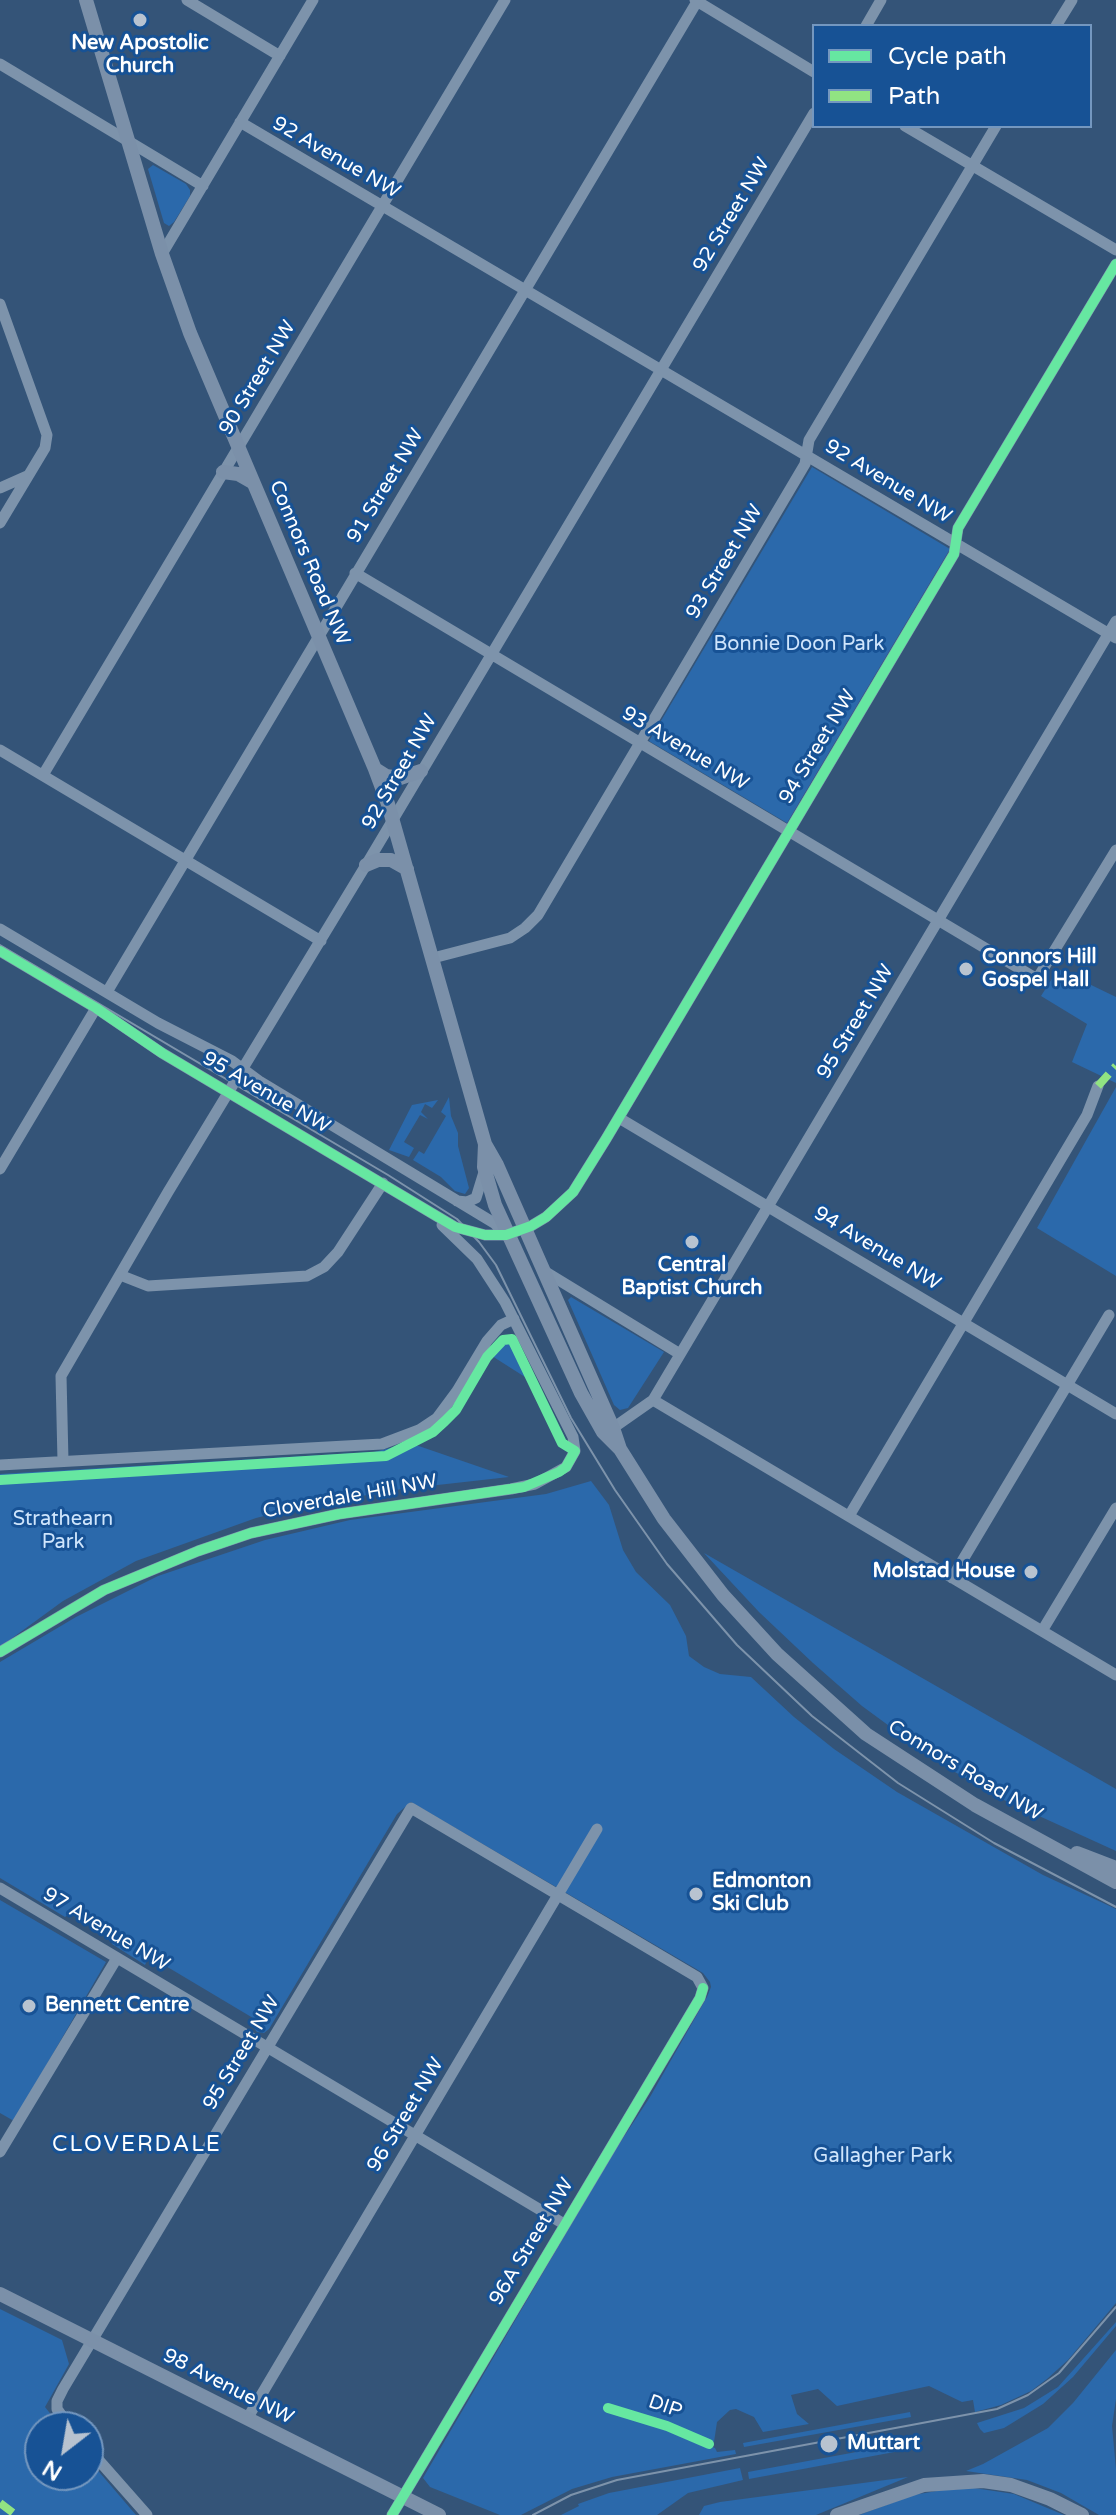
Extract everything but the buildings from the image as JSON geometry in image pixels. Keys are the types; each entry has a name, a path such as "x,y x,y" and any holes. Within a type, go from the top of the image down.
{"main road":[{"name":"Connors Road NW","path":"86,0 162,254 190,333 375,769 393,821 485,1144 497,1165 620,1449"},
{"path":"223,472 238,474 254,484"},
{"path":"375,769 393,777 407,777 421,771"},
{"path":"366,865 378,860 391,860 407,869"},
{"name":"Connors Road NW","path":"485,1144 484,1167 506,1235 581,1393 603,1432 620,1449 691,1556 748,1624 802,1677 866,1734 895,1755 975,1805 1116,1882"},
{"name":"Connors Road NW","path":"1039,1839 1116,1868"},
{"name":"98 Avenue NW","path":"0,2294 439,2515"},
{"path":"837,2515 924,2485 983,2481 1011,2485 1082,2515"}],"street":[{"path":"187,0 280,56"},
{"path":"162,254 313,0"},
{"name":"90 Street NW","path":"43,775 505,0"},
{"path":"697,0 812,71"},
{"name":"91 Street NW","path":"107,992 697,0"},
{"path":"867,24 881,0"},
{"path":"1057,24 1072,0"},
{"path":"0,64 203,186"},
{"name":"92 Street NW","path":"63,1461 61,1376 812,116"},
{"name":"92 Avenue NW","path":"240,122 1112,636"},
{"path":"908,128 1116,250"},
{"name":"93 Street NW","path":"433,958 502,941 532,922 805,464 809,440 995,128"},
{"name":"94 Street NW","path":"524,1229 546,1217 573,1192 619,1118 954,554 958,528 1116,264"},
{"path":"0,304 47,435 45,448 1,517"},
{"path":"0,488 28,475"},
{"name":"93 Avenue NW","path":"355,573 1037,979 1116,850"},
{"name":"95 Street NW","path":"613,1428 653,1400 937,920 1112,636 1116,621"},
{"path":"0,750 321,941"},
{"name":"95 Avenue NW","path":"0,929 243,1070 494,1223 506,1235"},
{"name":"95 Avenue NW","path":"0,951 96,1008 162,1053 463,1230 485,1235 506,1235 524,1229"},
{"path":"0,1169 96,1008"},
{"path":"849,1516 1087,1115 1098,1086"},
{"name":"94 Avenue NW","path":"619,1118 1116,1414"},
{"path":"456,1201 467,1202 476,1198 484,1167"},
{"path":"120,1275 148,1286 307,1276 324,1267 338,1252 383,1183"},
{"name":"95 Avenue NW","path":"417,1204 467,1248 491,1278 573,1437 575,1451"},
{"path":"543,1271 680,1354"},
{"path":"952,1578 1109,1315"},
{"path":"0,1465 382,1444 419,1430 437,1418 495,1332 514,1319"},
{"path":"653,1400 1116,1675"},
{"name":"Cloverdale Hill NW","path":"0,1652 104,1590 198,1551 251,1533 339,1514 524,1487 559,1472 566,1467 575,1451"},
{"path":"1042,1631 1116,1508"},
{"name":"95 Street NW","path":"58,2411 57,2401 92,2340 411,1808 558,1895"},
{"name":"96 Street NW","path":"247,2419 597,1829"},
{"name":"97 Avenue NW","path":"0,1888 564,2224"},
{"name":"96A Street NW","path":"392,2515 700,1998 703,1988 697,1977 558,1895"},
{"path":"0,2152 117,1958"},
{"path":"104,2466 147,2515"}],"green space":[{"path":"153,165 186,184 190,190 190,196 169,226 164,223 148,169"},
{"name":"Bonnie Doon Park","path":"812,467 950,549 787,823 649,741"},
{"path":"1058,969 1116,997 1116,1083 1072,1062 1087,1024 1041,996"},
{"path":"1116,1087 1116,1276 1037,1228"},
{"path":"449,1097 469,1188 465,1194 455,1191 441,1177 413,1160 419,1151 424,1154 446,1116 441,1112"},
{"path":"438,1100 432,1108 425,1104 421,1112 428,1119 420,1115 404,1142 414,1148 409,1157 389,1150 412,1105"},
{"path":"571,1297 664,1352 628,1408 620,1410 614,1405 568,1300"},
{"path":"508,1340 533,1392 525,1377 492,1356 499,1345"},
{"name":"Strathearn Park","path":"410,1443 509,1477 402,1489 304,1506 256,1518 136,1561 63,1601 0,1647 0,1474 374,1452"},
{"name":"Gallagher Park","path":"591,1481 609,1505 623,1550 636,1572 670,1605 686,1636 689,1656 720,1674 751,1677 834,1749 897,1792 1043,1875 1116,1909 1116,2303 1068,2360 1047,2379 1031,2391 1001,2405 975,2412 973,2400 962,2402 929,2386 837,2406 818,2389 791,2395 797,2414 809,2424 763,2432 754,2417 736,2409 730,2410 717,2422 714,2442 683,2430 678,2432 715,2448 717,2452 735,2450 736,2454 612,2477 572,2489 521,2515 500,2515 430,2487 423,2478 610,2158 650,2097 707,1997 710,1982 703,1973 411,1802 397,1814 269,2029 264,2033 257,2032 253,2027 253,2018 149,1956 145,1965 112,1944 110,1932 73,1911 65,1917 0,1878 0,1662 76,1617 158,1576 265,1540 350,1520 546,1494"},
{"path":"704,1553 1116,1789 1116,1851 1004,1800 941,1764 862,1706 813,1663 759,1612"},
{"name":"Bennett Centre","path":"0,1900 106,1962 14,2121 0,2113"},
{"path":"0,2309 62,2340 69,2364 45,2407 48,2411 24,2411 24,2491 104,2491 104,2478 136,2515 0,2515"},
{"path":"1116,2322 1116,2326 1073,2377 1043,2404 1004,2428 984,2433 980,2429 977,2423 1024,2408 1058,2387"},
{"path":"1116,2350 1116,2399 1112,2426 1116,2515 1099,2515 1061,2493 1027,2480 966,2471 1048,2428 1073,2403"},
{"path":"910,2412 911,2417 744,2447 743,2443"},
{"path":"916,2441 916,2448 749,2479 748,2472"},
{"path":"740,2468 743,2480 688,2493 657,2515 561,2515 578,2504 609,2493"},
{"path":"908,2477 816,2515 699,2515 704,2506 720,2502"},
{"path":"974,2488 1014,2494 1064,2515 859,2515 913,2495"}],"tram line":[{"path":"0,945 457,1219 496,1265 571,1418 615,1490 667,1564 737,1645 812,1716 898,1783 994,1843 1116,1907"},
{"path":"533,2515 571,2495 617,2480 997,2409 1028,2395 1059,2373 1116,2307"}],"marked path":[{"path":"1098,1086 1116,1066"},
{"path":"0,2503 16,2515"}],"cycle path":[{"path":"0,951 96,1008 162,1053 455,1227 485,1235 506,1235 546,1217 573,1192 606,1139 954,554 958,528 1116,264"},
{"path":"0,1480 386,1456 433,1432 445,1421 456,1410 487,1357 503,1340 512,1339 562,1443 575,1451 566,1467 559,1472 524,1487 339,1514 251,1533 198,1551 104,1590 0,1652"},
{"path":"392,2515 700,1998 703,1988"},
{"name":"DIP","path":"608,2408 667,2426 709,2444"}],"place":[{"name":"New Apostolic Church","path":"140,20"},
{"name":"Connors Hill Gospel Hall","path":"966,969"},
{"name":"Central Baptist Church","path":"692,1242"},
{"name":"Molstad House","path":"1031,1572"},
{"name":"Edmonton Ski Club","path":"696,1894"},
{"name":"Bennett Centre","path":"29,2006"},
{"name":"Muttart","path":"829,2444"}],"district":[{"name":"CLOVERDALE","path":"137,2145"}]}
